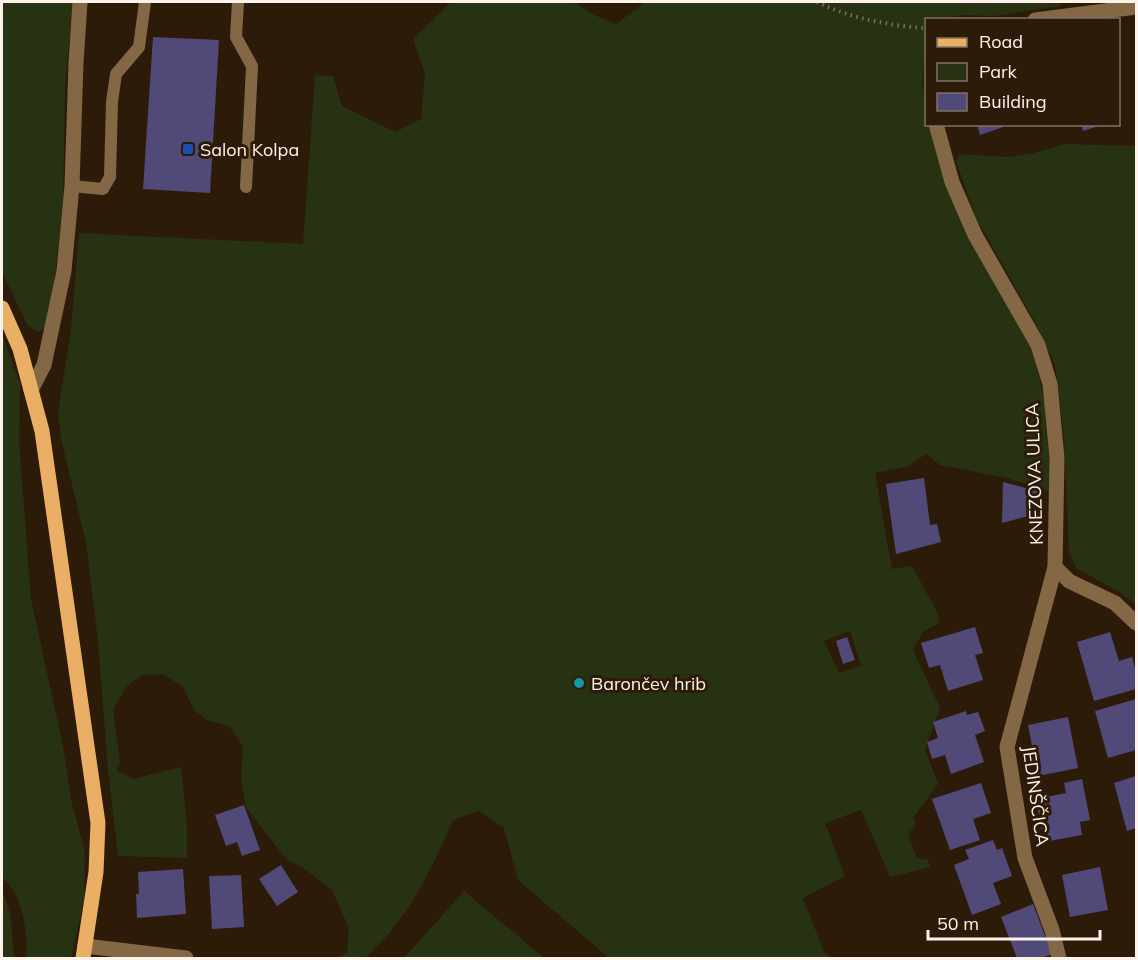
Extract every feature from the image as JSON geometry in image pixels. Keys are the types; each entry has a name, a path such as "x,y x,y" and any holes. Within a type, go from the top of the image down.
{"main road":[{"path":"2,308 20,349 42,431 98,823 96,872 84,952"}],"street":[{"path":"31,390 44,366 64,271 72,186 75,63 80,2"},
{"path":"1051,18 1137,7"},
{"name":"KNEZOVA ULICA","path":"937,126 957,193 975,235 1038,345 1050,384 1057,458 1055,567 1069,581 1115,603 1137,623"},
{"name":"JEDINŠČICA","path":"1055,567 1007,747 1025,858 1052,930 1059,958"},
{"path":"84,952 186,958"}],"lane":[{"path":"72,186 103,189 110,177 112,102 116,74 139,47 145,2"},
{"path":"238,2 236,37 252,66 246,187"}],"path":[{"path":"817,2 834,10 901,27 925,28"}],"green space":[{"path":"2,2 73,2 65,88 63,204 51,310 46,327 38,332 28,326 2,272"},
{"path":"451,2 574,2 594,15 616,24 643,2 1060,2 1061,6 994,16 963,15 951,18 925,18 922,84 925,98 925,126 933,126 936,145 969,240 1033,348 1044,401 1052,492 1003,477 940,465 926,454 906,467 875,473 892,569 912,566 940,622 923,632 913,650 940,708 925,749 938,784 913,818 916,825 908,834 917,858 928,860 930,867 890,877 861,810 825,823 845,876 803,898 824,952 831,958 609,958 518,880 504,828 479,811 453,820 427,876 406,912 380,944 365,958 338,958 347,952 349,928 332,890 302,867 286,859 246,807 241,778 243,746 229,726 207,720 194,710 183,687 164,674 142,675 127,686 113,709 120,763 116,770 133,779 181,767 187,824 187,858 118,856 108,771 98,641 86,542 61,439 58,412 71,331 79,233 303,244 315,75 333,76 342,106 395,132 421,119 425,74 413,39","holes":["850,631 861,666 839,673 824,641"]},
{"path":"1066,144 1136,146 1136,604 1121,593 1077,569 1069,553 1064,437 1055,365 1035,322 976,218 956,161 960,154 1009,157"},
{"path":"2,333 20,384 19,441 31,599 63,746 72,804 85,851 84,901 71,958 27,958 25,926 20,904 2,878"},
{"path":"464,891 544,958 404,958"},
{"path":"2,892 10,916 14,958 2,958"}],"building":[{"path":"153,37 219,40 210,193 143,189"},
{"path":"978,126 1006,126 980,135"},
{"path":"1082,126 1099,126 1083,131"},
{"path":"924,478 930,525 937,524 941,542 896,554 886,484"},
{"path":"1003,482 1041,492 1040,513 1002,523"},
{"path":"975,627 983,653 975,655 983,680 948,691 940,665 929,668 921,643"},
{"path":"1110,632 1119,661 1132,657 1136,672 1136,689 1094,701 1077,642"},
{"path":"847,637 855,660 843,664 836,641"},
{"path":"1136,699 1136,750 1108,758 1095,711"},
{"path":"966,711 967,715 978,712 985,731 975,735 984,762 951,774 945,755 932,759 927,742 938,738 933,722"},
{"path":"1068,717 1078,768 1038,776 1028,725"},
{"path":"1136,776 1136,828 1127,831 1114,783"},
{"path":"1082,779 1090,820 1080,822 1082,835 1044,842 1036,799 1066,793 1064,783"},
{"path":"981,783 991,813 973,819 980,840 950,850 932,799"},
{"path":"244,805 260,850 242,856 237,842 226,846 215,815"},
{"path":"993,840 997,850 1002,848 1012,876 993,883 1001,904 972,915 954,865 969,859 965,850"},
{"path":"281,865 298,892 277,906 259,879"},
{"path":"1100,867 1108,910 1070,917 1062,875"},
{"path":"183,869 186,914 137,918 138,872"},
{"path":"241,875 244,927 212,929 209,876"},
{"path":"1033,904 1052,954 1042,958 1017,958 1001,917"}],"place":[{"name":"Salon Kolpa","path":"188,149"},
{"name":"Barončev hrib","path":"579,683"}]}
